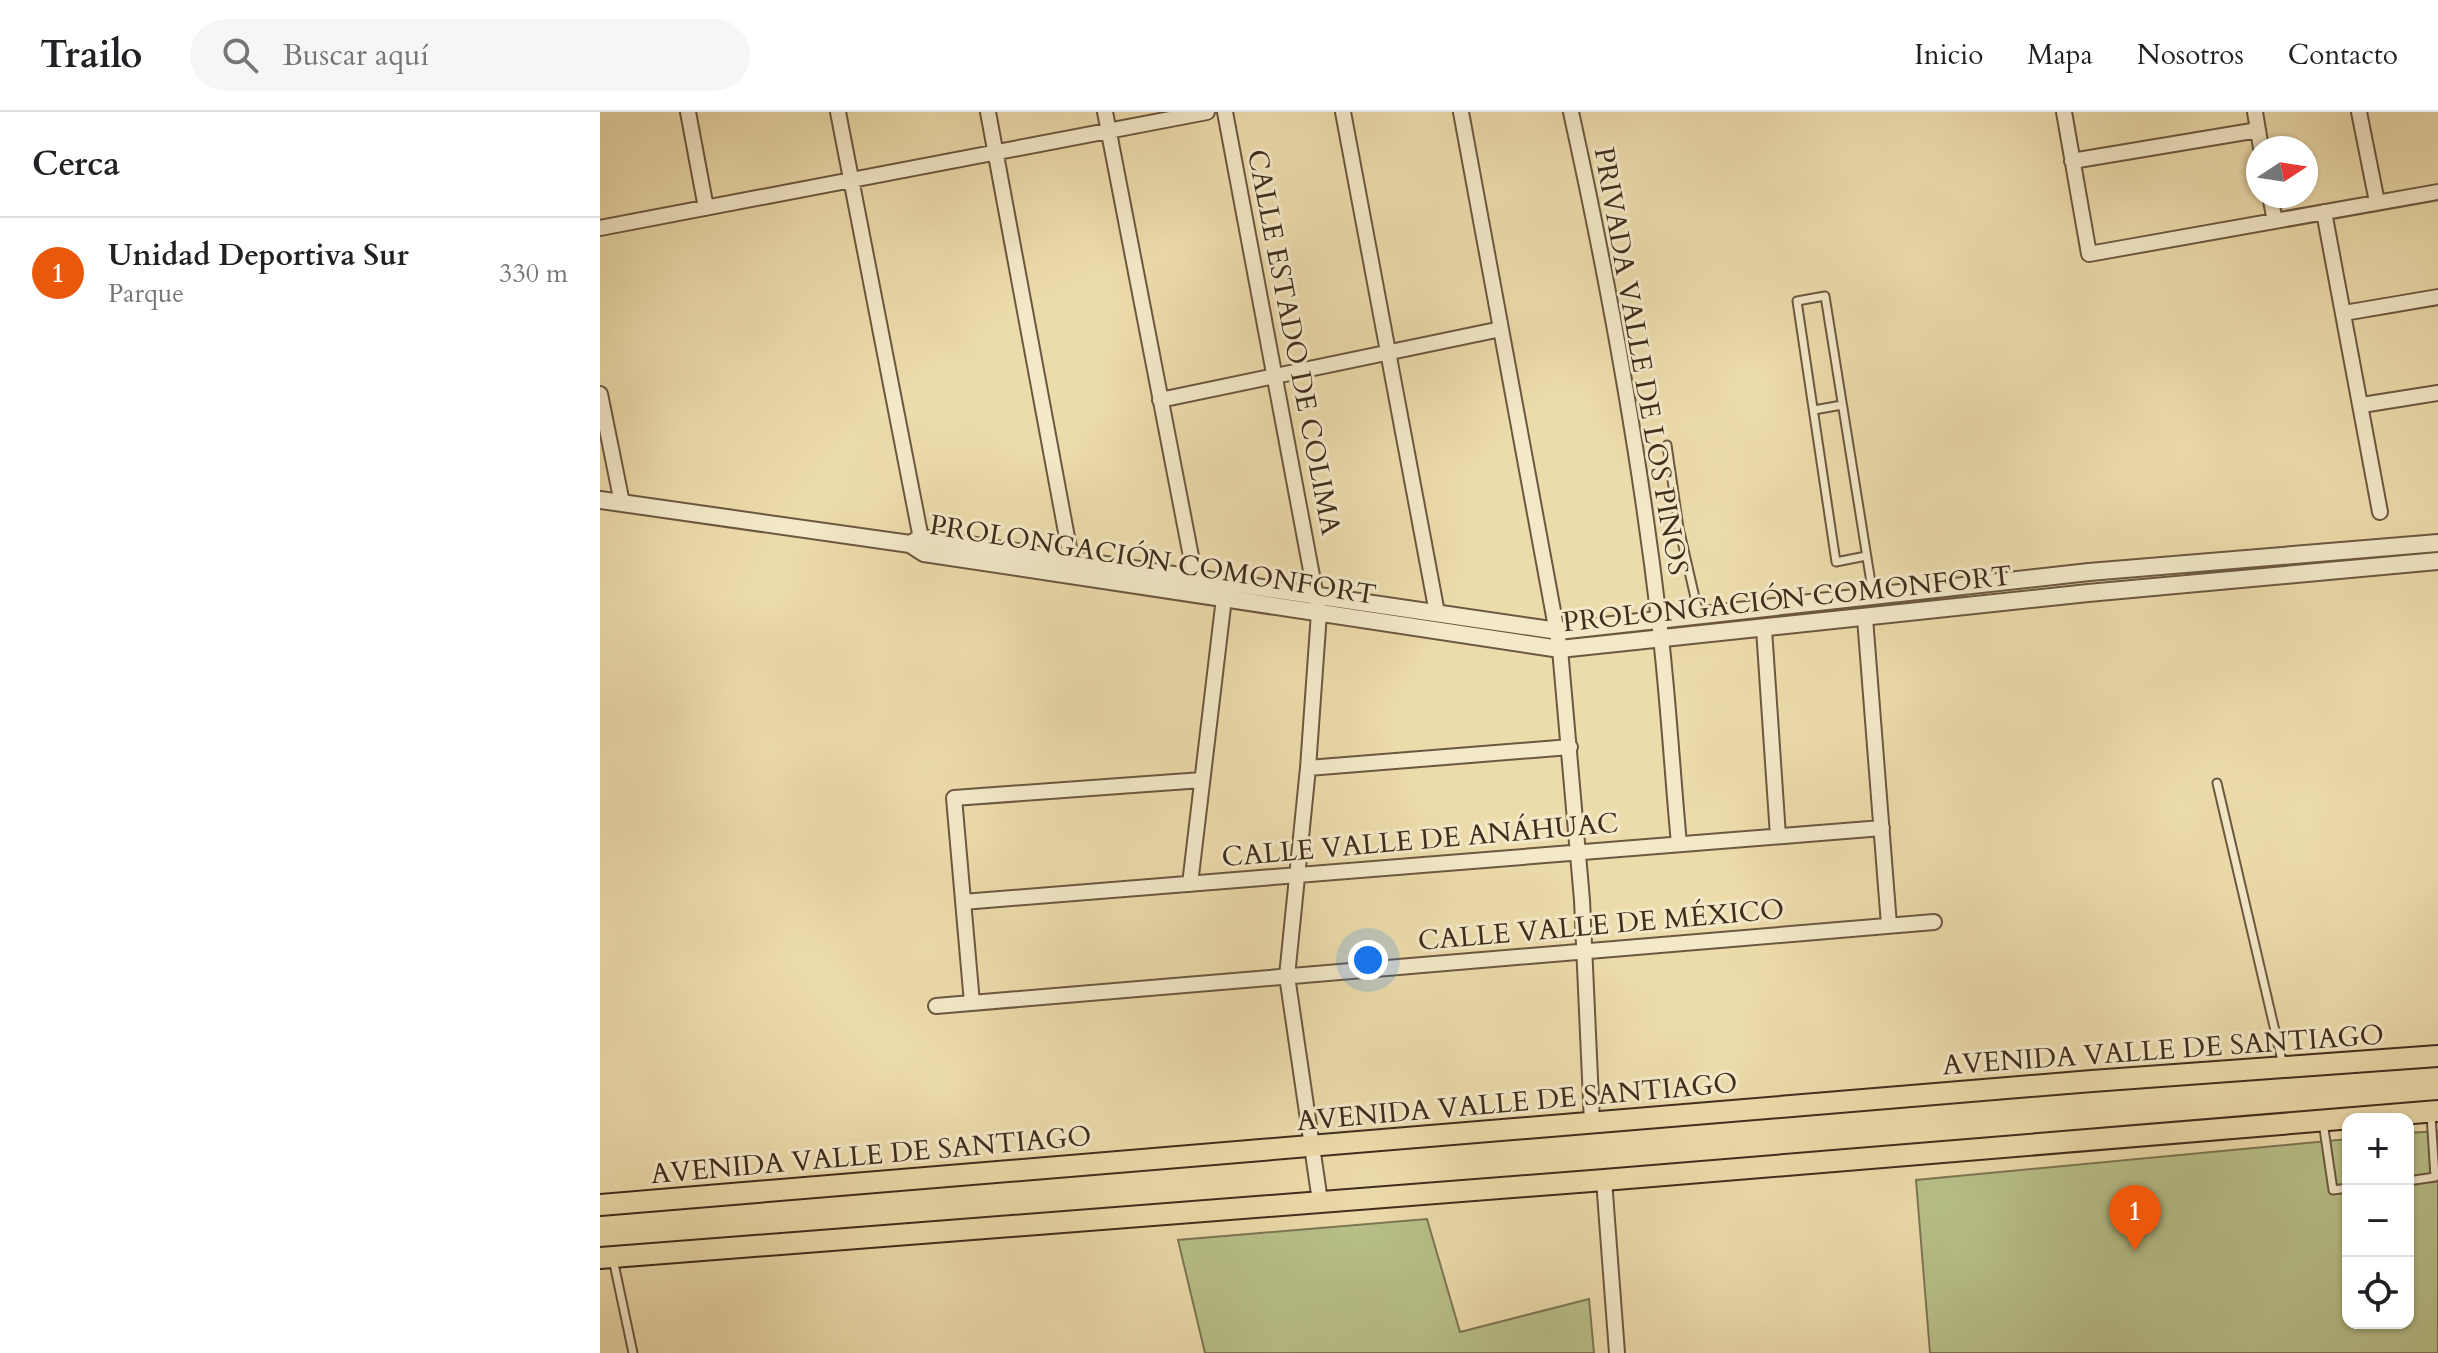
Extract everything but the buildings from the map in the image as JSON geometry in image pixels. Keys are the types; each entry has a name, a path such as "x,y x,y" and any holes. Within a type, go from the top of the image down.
{"main road":[{"name":"AVENIDA VALLE DE SANTIAGO","path":"600,1205 2438,1056"},
{"path":"606,1257 1604,1180 2435,1111"}],"street":[{"path":"688,112 706,208"},
{"path":"838,112 918,545"},
{"path":"988,112 1071,559"},
{"path":"1105,112 1195,577"},
{"path":"600,228 1207,112"},
{"name":"CALLE ESTADO DE COLIMA","path":"1225,112 1318,605 1308,768 1287,976 1320,1201"},
{"path":"1343,112 1437,613"},
{"path":"1461,112 1558,631 1579,852 1592,1123"},
{"name":"PRIVADA VALLE DE LOS PINOS","path":"1571,112 1601,251 1633,435 1659,620 1679,844"},
{"path":"2064,112 2089,254 2438,192"},
{"path":"2255,112 2259,136"},
{"path":"2359,112 2377,202"},
{"path":"2072,161 2258,130"},
{"path":"2272,208 2275,221"},
{"path":"2324,212 2380,512"},
{"path":"2344,313 2438,297"},
{"path":"1160,400 1501,329"},
{"path":"2362,405 2438,393"},
{"path":"600,394 622,503"},
{"name":"PROLONGACIÓN COMONFORT","path":"600,500 918,545 1224,598 1437,613 1558,631 2089,572 2438,543"},
{"name":"PROLONGACIÓN COMONFORT","path":"918,545 1071,559 1195,577 1318,605 1560,649 2088,593 2438,561"},
{"path":"1190,884 1224,598"},
{"path":"1865,618 1889,925"},
{"path":"1764,629 1778,836"},
{"path":"1308,768 1570,747"},
{"path":"972,1003 954,798 1202,780"},
{"name":"CALLE VALLE DE ANÁHUAC","path":"963,902 1882,828"},
{"name":"CALLE VALLE DE MÉXICO","path":"936,1006 1934,922"},
{"path":"1604,1180 1617,1353"}],"lane":[{"path":"1866,556 1836,562 1797,301 1825,296 1873,595"},
{"path":"1814,410 1842,405"},
{"path":"1667,445 1679,528 1699,615"},
{"path":"2217,783 2283,1067"},
{"path":"2414,1180 2435,1177 2435,1111"},
{"path":"2322,1120 2333,1190 2342,1189"},
{"path":"606,1257 633,1353"}],"green space":[{"path":"2438,1131 2438,1353 1930,1353 1916,1180 2342,1140 2342,1329 2414,1329 2414,1133"},
{"path":"1427,1219 1460,1332 1589,1299 1594,1353 1205,1353 1178,1240"}],"place":[{"name":"Unidad Deportiva Sur","path":"2135,1251"}]}
